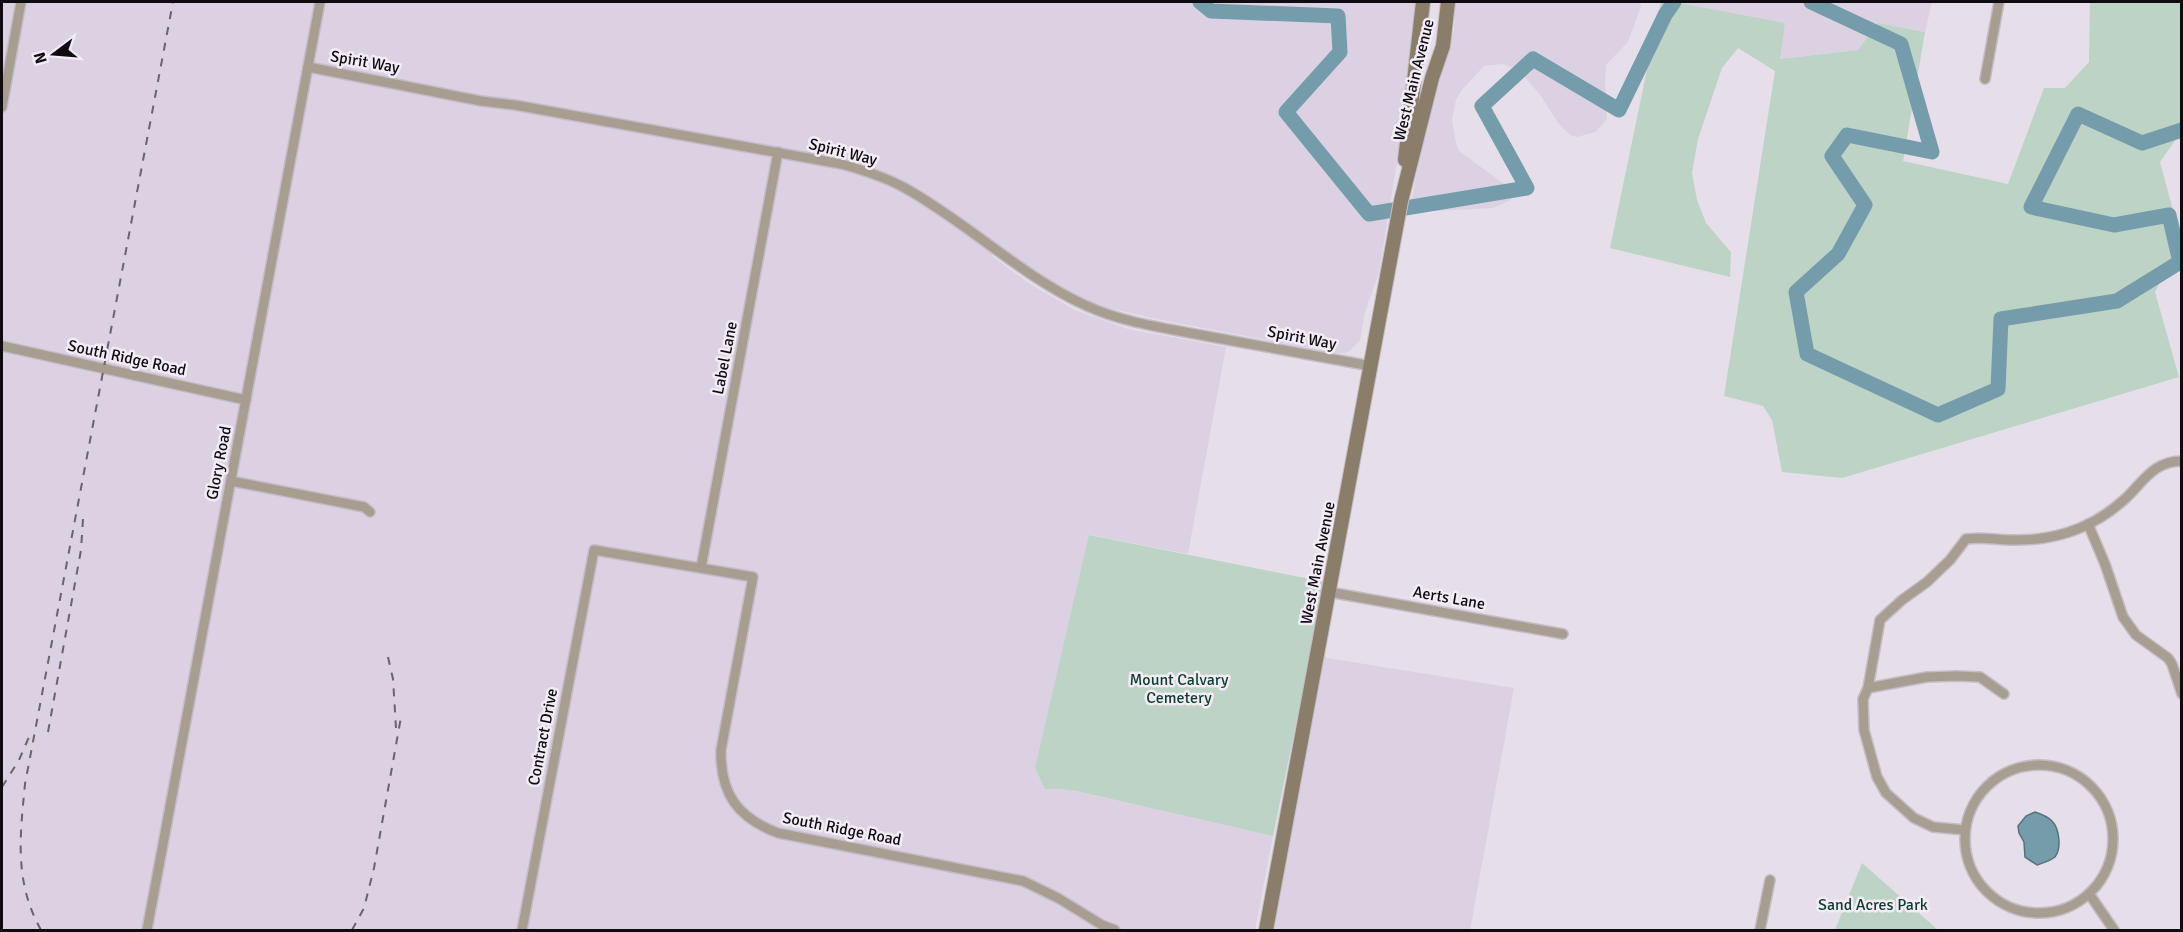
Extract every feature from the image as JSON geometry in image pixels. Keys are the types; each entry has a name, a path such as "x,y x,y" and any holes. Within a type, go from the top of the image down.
{"main road":[{"name":"West Main Avenue","path":"1401,201 1407,123 1423,2"},
{"name":"West Main Avenue","path":"1266,930 1401,201 1432,78 1443,46 1448,2"}],"street":[{"path":"2,107 21,2"},
{"name":"Glory Road","path":"147,930 320,2"},
{"path":"1985,80 1999,2"},
{"name":"Spirit Way","path":"308,67 481,101 525,106 841,164 884,177 903,187 1044,283 1088,307 1119,318 1371,366"},
{"name":"Label Lane","path":"701,568 778,152"},
{"name":"South Ridge Road","path":"2,346 246,400"},
{"path":"1965,830 1933,827 1914,818 1886,793 1877,777 1864,730 1863,699 1868,688 1880,620 1927,582 1950,560 1966,539 1981,536 2015,540 2066,532 2088,524 2126,498 2151,471 2171,461 2181,461"},
{"path":"231,481 364,507 370,512"},
{"path":"2088,524 2105,564 2123,617 2136,635 2168,658 2181,694"},
{"name":"South Ridge Road","path":"594,550 753,577 721,750 721,770 728,793 742,813 759,826 778,833 1023,881 1115,930"},
{"name":"Contract Drive","path":"522,930 594,550"},
{"name":"Aerts Lane","path":"1329,592 1563,634"},
{"path":"1868,688 1927,677 1980,677 2004,694"},
{"path":"2049,765 2075,773 2097,792 2111,818 2114,846 2107,871 2090,895 2072,907 2048,914 2023,913 1996,901 1977,881 1966,854 1965,830 1969,813 1979,794 2001,775 2023,766 2049,765"},
{"path":"1760,930 1770,880"},
{"path":"2090,895 2114,930"}],"shaded area":[{"path":"2,2 1418,2 1401,138 1379,273 1365,312 1360,340 1350,351 1335,353 1109,308 1057,285 994,242 992,256 1030,284 1075,310 1128,329 1226,347 1188,554 1090,535 1062,788 1273,836 1255,930 2,930"},
{"path":"1455,2 1640,2 1641,6 1628,42 1606,65 1607,119 1596,132 1577,137 1570,135 1558,123 1541,96 1518,69 1503,64 1484,66 1461,91 1456,100 1452,120 1455,139 1459,151 1507,186 1513,195 1511,200 1493,208 1436,211 1410,209 1425,128 1454,31"},
{"path":"1675,2 1932,2 1925,32 1878,23 1858,50 1779,59 1785,23"},
{"path":"1319,647 1327,658 1514,688 1470,930 1266,930"}],"green space":[{"path":"1661,2 1675,2 1785,23 1780,59 1858,50 1878,23 1925,32 1903,161 2008,184 2044,88 2065,88 2089,62 2090,2 2181,2 2181,132 2160,162 2181,240 2155,292 2179,377 1842,478 1782,472 1772,420 1763,406 1724,396 1775,71 1738,48 1722,68 1698,139 1692,173 1697,200 1706,223 1731,252 1730,277 1610,248"},
{"name":"Mount Calvary Cemetery","path":"1089,535 1325,582 1273,836 1076,791 1045,789 1035,768"},
{"name":"Sand Acres Park","path":"1862,863 1938,930 1835,930"}],"water":[{"path":"2035,812 2052,821 2059,838 2055,857 2037,865 2025,857 2024,842 2018,826 2026,816"}],"waterway":[{"path":"1200,2 1211,11 1338,16 1340,52 1286,112 1369,214 1527,188 1482,106 1533,59 1619,110 1665,15 1674,2"},
{"path":"1811,2 1901,44 1932,152 1847,135 1832,156 1865,205 1838,254 1796,292 1807,354 1938,415 1998,389 2001,319 2117,301 2180,262 2169,215 2114,225 2031,207 2078,114 2142,143 2182,130"}],"railway":[{"path":"41,930 26,894 21,858 25,784 173,2"},
{"path":"48,732 81,550 83,519"},
{"path":"388,657 393,679 396,728"},
{"path":"352,930 364,908 374,868 401,717"},
{"path":"2,787 19,760 29,737"}]}
